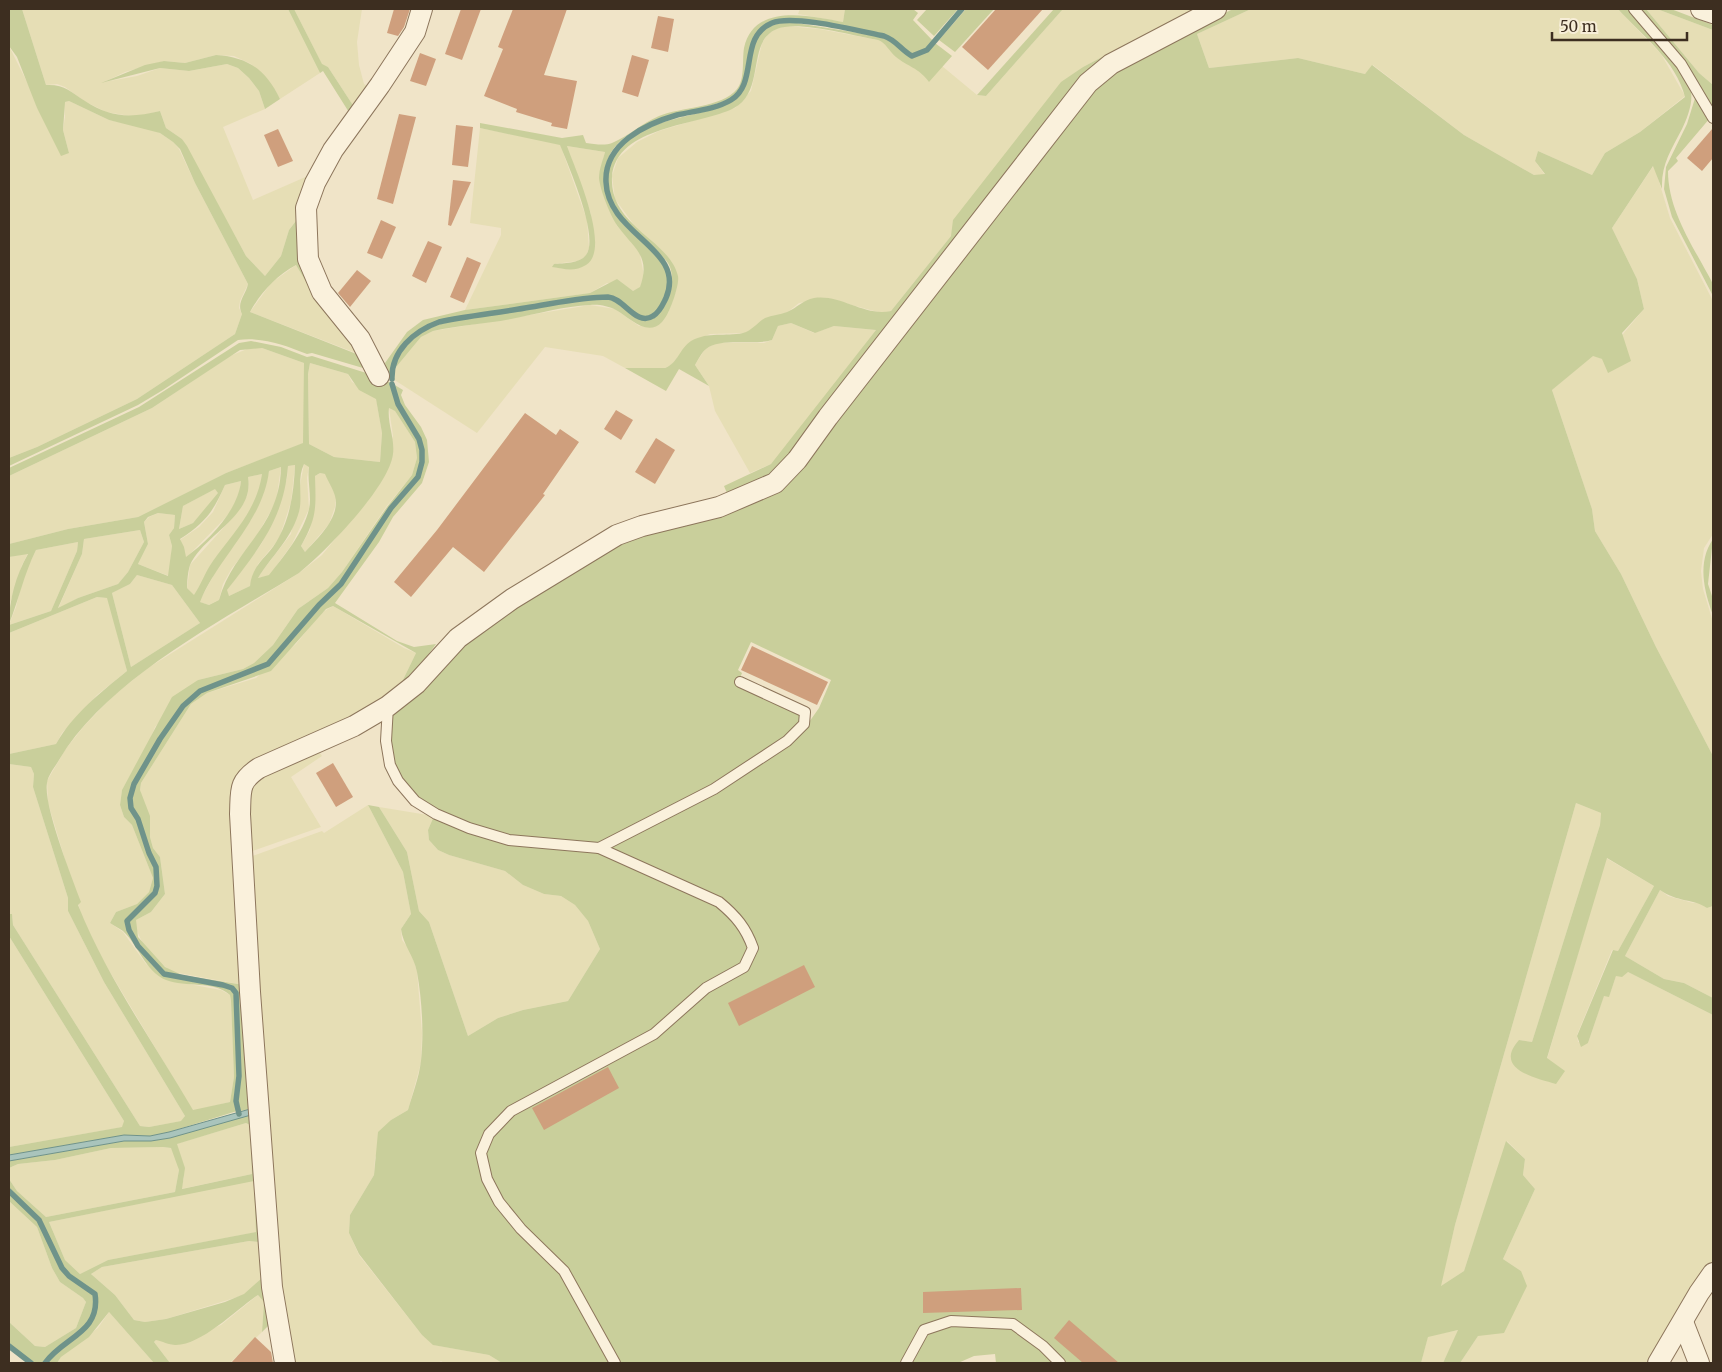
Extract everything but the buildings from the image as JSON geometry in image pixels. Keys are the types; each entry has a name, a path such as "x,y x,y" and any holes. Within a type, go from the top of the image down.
{"street":[{"path":"379,376 360,339 322,292 308,259 306,208 333,150 380,85 415,32 422,9"},
{"path":"285,1363 272,1287 250,992 241,793 246,777 259,768 354,726 388,706 416,684 458,638 512,599 616,535 642,526 719,507 775,483 797,460 828,417 1088,83 1111,64 1216,9"},
{"path":"1701,9 1713,13"},
{"path":"1658,1363 1699,1293 1713,1273"},
{"path":"1683,1322 1699,1363"}],"lane":[{"path":"1634,9 1681,64 1713,118"},
{"path":"599,848 714,789 787,741 804,724 805,712 740,682"},
{"path":"388,706 386,741 390,765 398,781 414,801 436,814 469,828 509,840 599,848 719,902 734,914 746,931 753,948 744,967 706,988 654,1034 511,1111 488,1134 480,1153 487,1179 499,1202 521,1229 564,1271 615,1363"},
{"path":"906,1363 924,1330 951,1321 1013,1324 1044,1346 1060,1363"}],"shaded area":[{"path":"22,9 288,9 320,73 280,99 275,90 251,64 234,56 216,55 185,63 164,61 125,72 104,82 137,76 160,68 189,71 227,64 238,68 249,78 259,91 265,109 223,127 253,200 310,175 299,217 289,230 281,256 265,276 246,256 182,139 166,128 160,111 136,117 106,112 84,101 65,87 57,84 46,85"},
{"path":"294,9 362,9 357,42 359,65 364,84 372,89 356,110 328,67 322,65"},
{"path":"800,9 845,9 843,22 798,14"},
{"path":"1063,9 1193,9 1083,67 1061,83 1012,146 951,236 891,311 883,313 827,298 799,303 789,311 745,333 710,334 691,342 671,365 665,368 625,368 603,356 545,347 477,433 393,379 392,365 397,366 421,337 433,331 590,305 615,309 639,326 668,313 677,288 678,277 674,267 662,251 634,225 615,199 612,176 618,158 637,142 659,131 735,108 751,91 762,43 768,34 776,29 787,26 819,29 878,40 883,42 896,56 921,71 929,81 942,66 977,95 986,96"},
{"path":"1251,9 1618,9 1661,54 1685,96 1640,132 1605,153 1592,175 1538,151 1535,161 1545,175 1534,175 1464,135 1373,65 1365,74 1298,58 1209,68 1197,34"},
{"path":"1646,9 1657,9 1713,30 1713,85 1699,73"},
{"path":"9,46 33,94 37,108 69,153 63,130 65,117 64,102 69,101 109,120 148,128 160,133 173,142 179,149 248,284 240,301 239,308 242,314 235,334 137,399 37,447 9,458"},
{"path":"480,128 560,144 587,220 589,248 586,256 578,261 554,264 553,267 566,269 592,258 591,214 567,146 605,152 599,176 617,226 639,249 644,276 640,288 633,291 607,283 590,293 465,310 501,235 501,228 470,223"},
{"path":"1654,165 1670,218 1713,301 1713,534 1704,548 1701,571 1703,589 1713,622 1713,756 1656,647 1621,574 1595,531 1592,509 1552,390 1593,355 1602,359 1644,309 1637,279 1612,228"},
{"path":"296,265 318,302 361,355 250,312 271,283"},
{"path":"791,323 814,333 834,326 876,330 780,455 771,464 750,473 715,411 709,386 695,365 705,349 717,343 764,343 772,340 778,326"},
{"path":"252,347 262,348 304,363 304,443 226,473 138,517 68,529 9,544 9,476 152,408 230,356"},
{"path":"310,363 348,374 352,382 376,398 382,433 380,462 334,457 309,444 308,374"},
{"path":"389,408 395,411 415,442 417,458 412,475 386,507 342,572 328,588 298,609 273,645 254,663 243,669 198,680 155,727 148,744 122,790 120,805 124,817 132,825 153,878 149,892 137,904 116,912 110,923 123,932 146,964 167,980 221,990 230,995 234,1077 230,1102 193,1111 98,952 83,920 48,803 47,781 65,750 84,726 114,695 148,668 299,573 322,555 375,490 393,436"},
{"path":"304,464 309,466 307,478 309,509 292,544 269,576 257,578 291,534"},
{"path":"295,465 291,502 279,539 258,564 250,586 229,596 226,591 262,543 287,479 288,466"},
{"path":"281,467 276,502 253,542 232,568 223,584 219,600 209,605 199,602 221,562 251,520 263,495 269,471"},
{"path":"320,473 326,474 336,497 335,507 329,524 305,552 301,546 310,530 315,476"},
{"path":"262,474 260,492 249,513 194,596 187,588 190,565 234,516 247,496 248,477"},
{"path":"241,481 239,496 229,514 186,558 180,540 199,527 213,512 225,485"},
{"path":"216,488 219,494 193,523 179,529 183,506"},
{"path":"158,513 175,515 174,528 169,535 172,546 169,576 138,564 148,544 144,522 149,517"},
{"path":"140,530 144,542 128,572 118,584 78,598 58,609 82,554 84,539"},
{"path":"78,542 77,551 51,611 9,625 16,607 24,574 36,550"},
{"path":"28,553 22,565 9,606 9,557"},
{"path":"137,575 172,585 200,623 131,667 112,593 130,584"},
{"path":"97,597 108,598 127,671 97,695 62,733 56,744 9,754 9,633"},
{"path":"333,606 404,648 416,653 401,684 376,708 248,769 244,985 173,972 157,961 143,944 136,929 136,920 151,912 165,894 160,857 153,848 150,837 140,790 141,783 191,704 207,693 256,678 296,644 321,613"},
{"path":"318,750 322,756 291,777 321,827 247,853 245,821 253,781"},
{"path":"9,764 31,767 34,774 33,787 68,898 68,911 104,982 185,1116 182,1121 149,1127 140,1126 13,925 12,915 9,914"},
{"path":"1576,803 1601,813 1600,825 1532,1042 1519,1040 1564,1071 1547,1059 1606,858 1654,886 1618,951 1612,950 1577,1035 1578,1042 1588,1043 1604,995 1609,996 1616,976 1628,972 1713,1015 1713,1270 1655,1363 1460,1363 1521,1271 1503,1259 1535,1189 1523,1175 1525,1159 1507,1141 1464,1271 1440,1287 1455,1225"},
{"path":"368,805 403,872 411,914 401,929 402,940 411,952 417,971 422,1033 421,1063 408,1110 391,1120 375,1158 374,1175 350,1215 349,1233 359,1255 422,1335 434,1345 489,1355 502,1363 444,1363 441,1361 438,1363 292,1363 284,1322 247,858 322,831 324,833"},
{"path":"379,807 434,816 428,830 429,840 438,850 505,871 523,885 544,894 561,896 575,905 588,921 600,949 568,1001 523,1010 498,1018 468,1036 429,922 419,911 407,852"},
{"path":"1660,890 1668,896 1693,903 1701,903 1707,908 1713,906 1713,998 1684,983 1664,979 1625,956"},
{"path":"9,936 124,1121 123,1127 9,1147"},
{"path":"246,1123 250,1125 252,1174 181,1189 184,1178 176,1144"},
{"path":"111,1148 171,1148 177,1160 179,1170 175,1192 46,1217 17,1191 9,1179 9,1168 18,1164 55,1160"},
{"path":"254,1180 257,1232 108,1260 80,1274 65,1260 49,1222"},
{"path":"9,1201 37,1227 52,1268 60,1282 86,1302 76,1328 45,1347 35,1346 9,1322"},
{"path":"249,1241 259,1242 262,1278 244,1295 166,1319 145,1322 134,1320 115,1295 91,1274 102,1267"},
{"path":"258,1295 264,1302 262,1332 230,1363 170,1363 154,1342 157,1339 174,1345 221,1325"},
{"path":"109,1312 154,1363 57,1363 61,1357 98,1328"},
{"path":"1459,1330 1443,1363 1421,1363 1428,1336"}],"green space":[{"path":"9,9 22,9 46,85 63,87 103,111 121,115 140,115 160,111 166,128 182,139 187,146 246,256 265,276 281,256 289,230 299,217 300,233 365,362 363,368 312,353 307,354 273,342 247,339 238,340 138,405 9,466 9,458 37,447 137,399 235,334 242,314 240,310 241,302 248,284 195,183 180,149 173,142 160,133 109,120 69,101 65,102 63,130 69,153 61,156 37,108 17,57 9,46","holes":["296,265 318,302 349,337 359,355 250,312 270,285"]},
{"path":"288,9 294,9 322,64 328,67 356,110 352,117 323,71 320,73"},
{"path":"845,9 913,9 918,13 913,20 933,41 926,49 912,54 884,34 809,20 780,19 770,22 757,33 753,41 743,81 732,98 656,121 638,129 622,140 610,154 605,178 606,191 612,208 624,225 656,254 667,267 667,294 662,306 657,311 646,317 641,316 615,297 589,296 439,321 421,329 405,342 394,358 390,378 388,376 385,363 407,332 423,320 465,310 590,293 617,279 633,291 640,287 644,268 640,254 616,223 609,211 601,189 599,175 605,152 567,146 589,208 594,226 595,243 593,256 586,265 574,269 552,267 554,264 583,258 589,246 586,218 560,145 480,128 480,123 562,138 583,135 586,143 609,144 659,116 711,104 730,95 740,85 744,48 750,33 759,24 771,18 800,15 843,22"},
{"path":"927,9 958,9 934,36 917,20"},
{"path":"966,9 994,9 955,52 939,40"},
{"path":"1054,9 1063,9 986,96 977,95"},
{"path":"1193,9 1203,9 1107,62 799,448 768,477 729,498 724,486 771,464 876,330 834,326 815,333 791,323 778,326 772,340 764,342 728,342 712,345 705,350 695,365 709,386 679,369 666,391 625,368 665,368 673,363 684,347 691,341 704,336 746,332 765,318 787,312 814,298 834,299 872,311 891,311 951,236 953,220 1061,82 1083,67"},
{"path":"1233,9 1251,9 1197,34 1209,68 1298,58 1365,74 1372,65 1464,135 1534,175 1545,174 1535,161 1538,151 1592,175 1605,153 1640,132 1685,97 1681,84 1666,60 1618,9 1629,9 1664,49 1688,83 1691,96 1688,116 1665,165 1662,189 1653,166 1612,228 1637,279 1644,309 1622,333 1631,361 1608,373 1602,359 1593,356 1552,390 1592,509 1595,531 1621,574 1656,647 1713,756 1713,906 1707,908 1697,903 1672,897 1660,890 1625,956 1664,979 1684,983 1713,998 1713,1015 1628,972 1622,977 1616,976 1609,997 1604,996 1588,1043 1581,1047 1577,1036 1613,950 1618,951 1654,886 1607,858 1547,1058 1565,1071 1556,1084 1528,1075 1514,1065 1511,1058 1512,1050 1519,1040 1532,1042 1600,825 1601,813 1576,803 1455,1225 1441,1286 1464,1271 1506,1141 1525,1159 1523,1175 1535,1189 1503,1259 1521,1271 1527,1286 1504,1333 1478,1336 1460,1363 1443,1363 1458,1330 1428,1337 1421,1363 1064,1363 1045,1344 1014,1321 950,1319 922,1327 903,1363 618,1363 567,1270 523,1227 501,1200 489,1178 484,1153 491,1136 512,1113 655,1036 708,991 746,969 756,949 750,934 733,910 721,900 604,847 714,791 788,744 807,725 819,708 831,680 751,642 738,670 742,673 738,683 803,712 802,724 786,740 712,787 600,845 509,837 470,825 437,811 416,799 400,780 392,764 389,741 391,709 412,696 460,645 494,617 569,566 614,540 653,527 722,510 762,497 786,482 816,448 885,355 1096,83 1132,59"},
{"path":"1641,9 1646,9 1699,73 1713,85 1713,110 1685,61"},
{"path":"1657,9 1671,9 1713,25 1713,30"},
{"path":"790,22 884,37 912,57 928,51 935,43 952,56 929,82 917,70 896,57 881,41 811,27 798,26 777,29 768,35 762,44 750,90 744,100 734,108 719,114 643,137 628,147 617,160 612,177 614,194 620,208 629,220 663,252 672,263 678,276 674,298 662,322 650,328 644,327 616,310 600,305 550,310 511,319 433,331 421,337 397,366 392,365 419,334 435,326 458,320 598,299 614,300 641,319 647,320 658,315 665,305 670,292 672,280 670,267 662,256 629,227 611,201 607,181 611,160 621,145 636,134 654,125 714,109 731,102 741,93 746,82 755,43 761,33 772,25"},
{"path":"216,55 238,59 255,67 269,80 280,99 265,109 259,91 249,78 238,68 227,64 189,71 160,68 101,83 145,65 164,61 185,63"},
{"path":"1696,95 1710,118 1676,158 1678,161 1668,171 1669,186 1677,216 1713,284 1713,296 1672,217 1664,189 1666,167 1687,124"},
{"path":"251,341 281,347 307,357 312,356 379,377 391,383 396,405 421,450 421,462 417,476 390,507 340,583 318,604 267,663 199,690 182,705 159,738 132,784 128,798 130,809 137,820 147,853 155,867 156,886 154,892 126,920 128,929 140,950 162,974 221,985 235,994 238,1076 235,1101 237,1111 150,1136 124,1135 9,1155 9,1147 122,1127 124,1121 9,936 9,914 12,914 13,925 140,1126 149,1127 181,1121 185,1116 104,982 68,911 68,898 33,787 34,774 31,767 9,764 9,754 56,744 70,723 97,696 127,671 107,598 97,597 9,633 9,625 51,611 77,551 78,542 36,550 9,624 14,588 28,554 9,557 9,544 68,529 138,517 226,473 303,443 304,363 262,348 240,350 152,408 9,476 9,468 139,407 239,343","holes":["310,363 348,374 359,390 376,399 382,433 380,462 334,457 309,444 308,374","389,408 395,411 415,442 417,458 412,475 387,507 342,572 328,588 298,609 273,645 254,663 243,669 198,680 172,697 122,790 120,805 124,817 132,825 153,878 149,892 137,904 116,912 110,923 129,937 147,964 159,976 182,984 216,987 230,995 234,1077 230,1102 193,1110 132,1010 90,932 78,905 81,902 65,860 49,808 47,783 50,774 80,731 105,704 135,678 201,632 299,573 339,535 368,501 389,468 393,454","304,464 309,467 310,499 306,518 281,560 269,575 258,578 295,524 300,503 301,476","295,465 291,502 279,537 254,571 250,586 229,596 227,590 268,533 286,485 288,466","281,467 279,488 273,507 265,523 234,566 219,600 209,605 200,602 208,586 258,507 269,471","320,473 325,474 335,496 335,512 327,527 305,552 301,546 313,520 315,476","262,474 250,510 210,565 194,595 187,588 190,565 197,554 227,524 244,503 248,491 248,477","241,481 234,503 221,524 186,557 180,539 196,528 216,503 225,485","215,489 218,493 193,523 179,529 183,506","158,513 175,515 174,528 169,535 172,546 168,576 138,564 148,544 144,522 148,517","140,530 144,542 128,572 118,584 78,598 58,608 82,554 84,539","137,575 172,585 200,623 131,667 112,593 130,584"]},
{"path":"393,384 403,390 401,395 405,405 421,427 427,440 429,462 422,483 393,517 379,542 335,603 397,641 414,647 436,644 404,688 401,684 416,653 333,606 326,609 271,671 207,693 191,704 141,783 140,790 150,816 150,837 153,848 160,857 165,894 151,912 136,920 138,937 165,967 182,975 244,985 271,1323 262,1332 264,1302 258,1295 218,1326 196,1340 175,1345 156,1340 154,1342 170,1363 154,1363 109,1312 89,1337 61,1357 57,1363 47,1363 54,1354 80,1334 94,1318 97,1307 97,1293 70,1275 64,1267 40,1219 9,1189 9,1179 17,1191 46,1217 175,1192 179,1170 171,1148 163,1147 111,1148 55,1160 18,1164 9,1168 9,1161 124,1141 151,1141 170,1138 251,1114 250,1109 240,1111 238,1101 241,1076 237,993 233,987 223,984 164,972 139,945 130,930 129,921 156,894 158,886 157,866 150,852 140,819 132,808 131,798 135,785 161,739 184,707 201,692 269,665 320,606 342,585 392,509 419,477 424,462 420,439 399,404","holes":["246,1123 250,1125 252,1174 182,1189 185,1168 177,1144","254,1181 256,1232 108,1260 80,1274 65,1260 49,1222","249,1241 259,1242 262,1278 244,1294 225,1302 166,1319 145,1322 134,1320 115,1295 91,1274 102,1267"]},
{"path":"1713,539 1708,584 1713,599 1713,615 1705,586 1704,567 1705,557"},
{"path":"368,805 379,807 407,852 419,911 429,922 468,1036 498,1018 523,1010 568,1001 600,949 588,921 575,905 561,896 544,894 523,885 505,871 438,850 429,840 428,830 434,816 468,830 598,850 718,905 732,916 750,948 742,965 652,1032 509,1109 486,1133 484,1179 562,1273 612,1363 502,1363 489,1355 433,1345 422,1335 359,1254 349,1233 350,1215 374,1175 378,1132 391,1120 408,1110 419,1074 422,1050 422,1016 417,972 401,929 411,914 403,872"},
{"path":"9,1193 38,1221 61,1269 68,1277 94,1295 94,1307 91,1317 85,1326 59,1347 44,1363 33,1363 9,1345 9,1322 35,1346 45,1347 76,1328 86,1302 60,1282 52,1268 37,1227 9,1201"},
{"path":"951,1324 1012,1326 1056,1363 996,1363 995,1354 974,1356 958,1363 909,1363 926,1332"}],"water":[{"path":"250,1109 251,1115 170,1138 151,1141 124,1141 9,1161 9,1155 124,1135 150,1136"}],"waterway":[{"path":"392,379 395,360 406,343 421,331 439,322 598,297 614,299 641,318 653,316 658,312 666,298 670,281 666,266 657,254 619,216 610,200 606,182 607,169 619,146 640,130 677,115 712,108 731,100 744,83 755,39 762,30 772,23 782,21 810,22 884,36 912,56 927,50 962,9"},
{"path":"239,1114 236,1101 239,1076 236,993 232,988 223,985 164,974 138,946 129,930 127,921 155,893 157,886 156,867 149,853 138,819 131,808 130,798 134,784 160,739 183,706 200,691 268,664 319,605 341,584 391,508 418,477 422,462 422,450 419,439 398,404 392,384"},
{"path":"9,1191 39,1220 62,1268 69,1276 95,1294 95,1307 92,1318 87,1326 45,1363"},
{"path":"9,1346 31,1363"}]}
